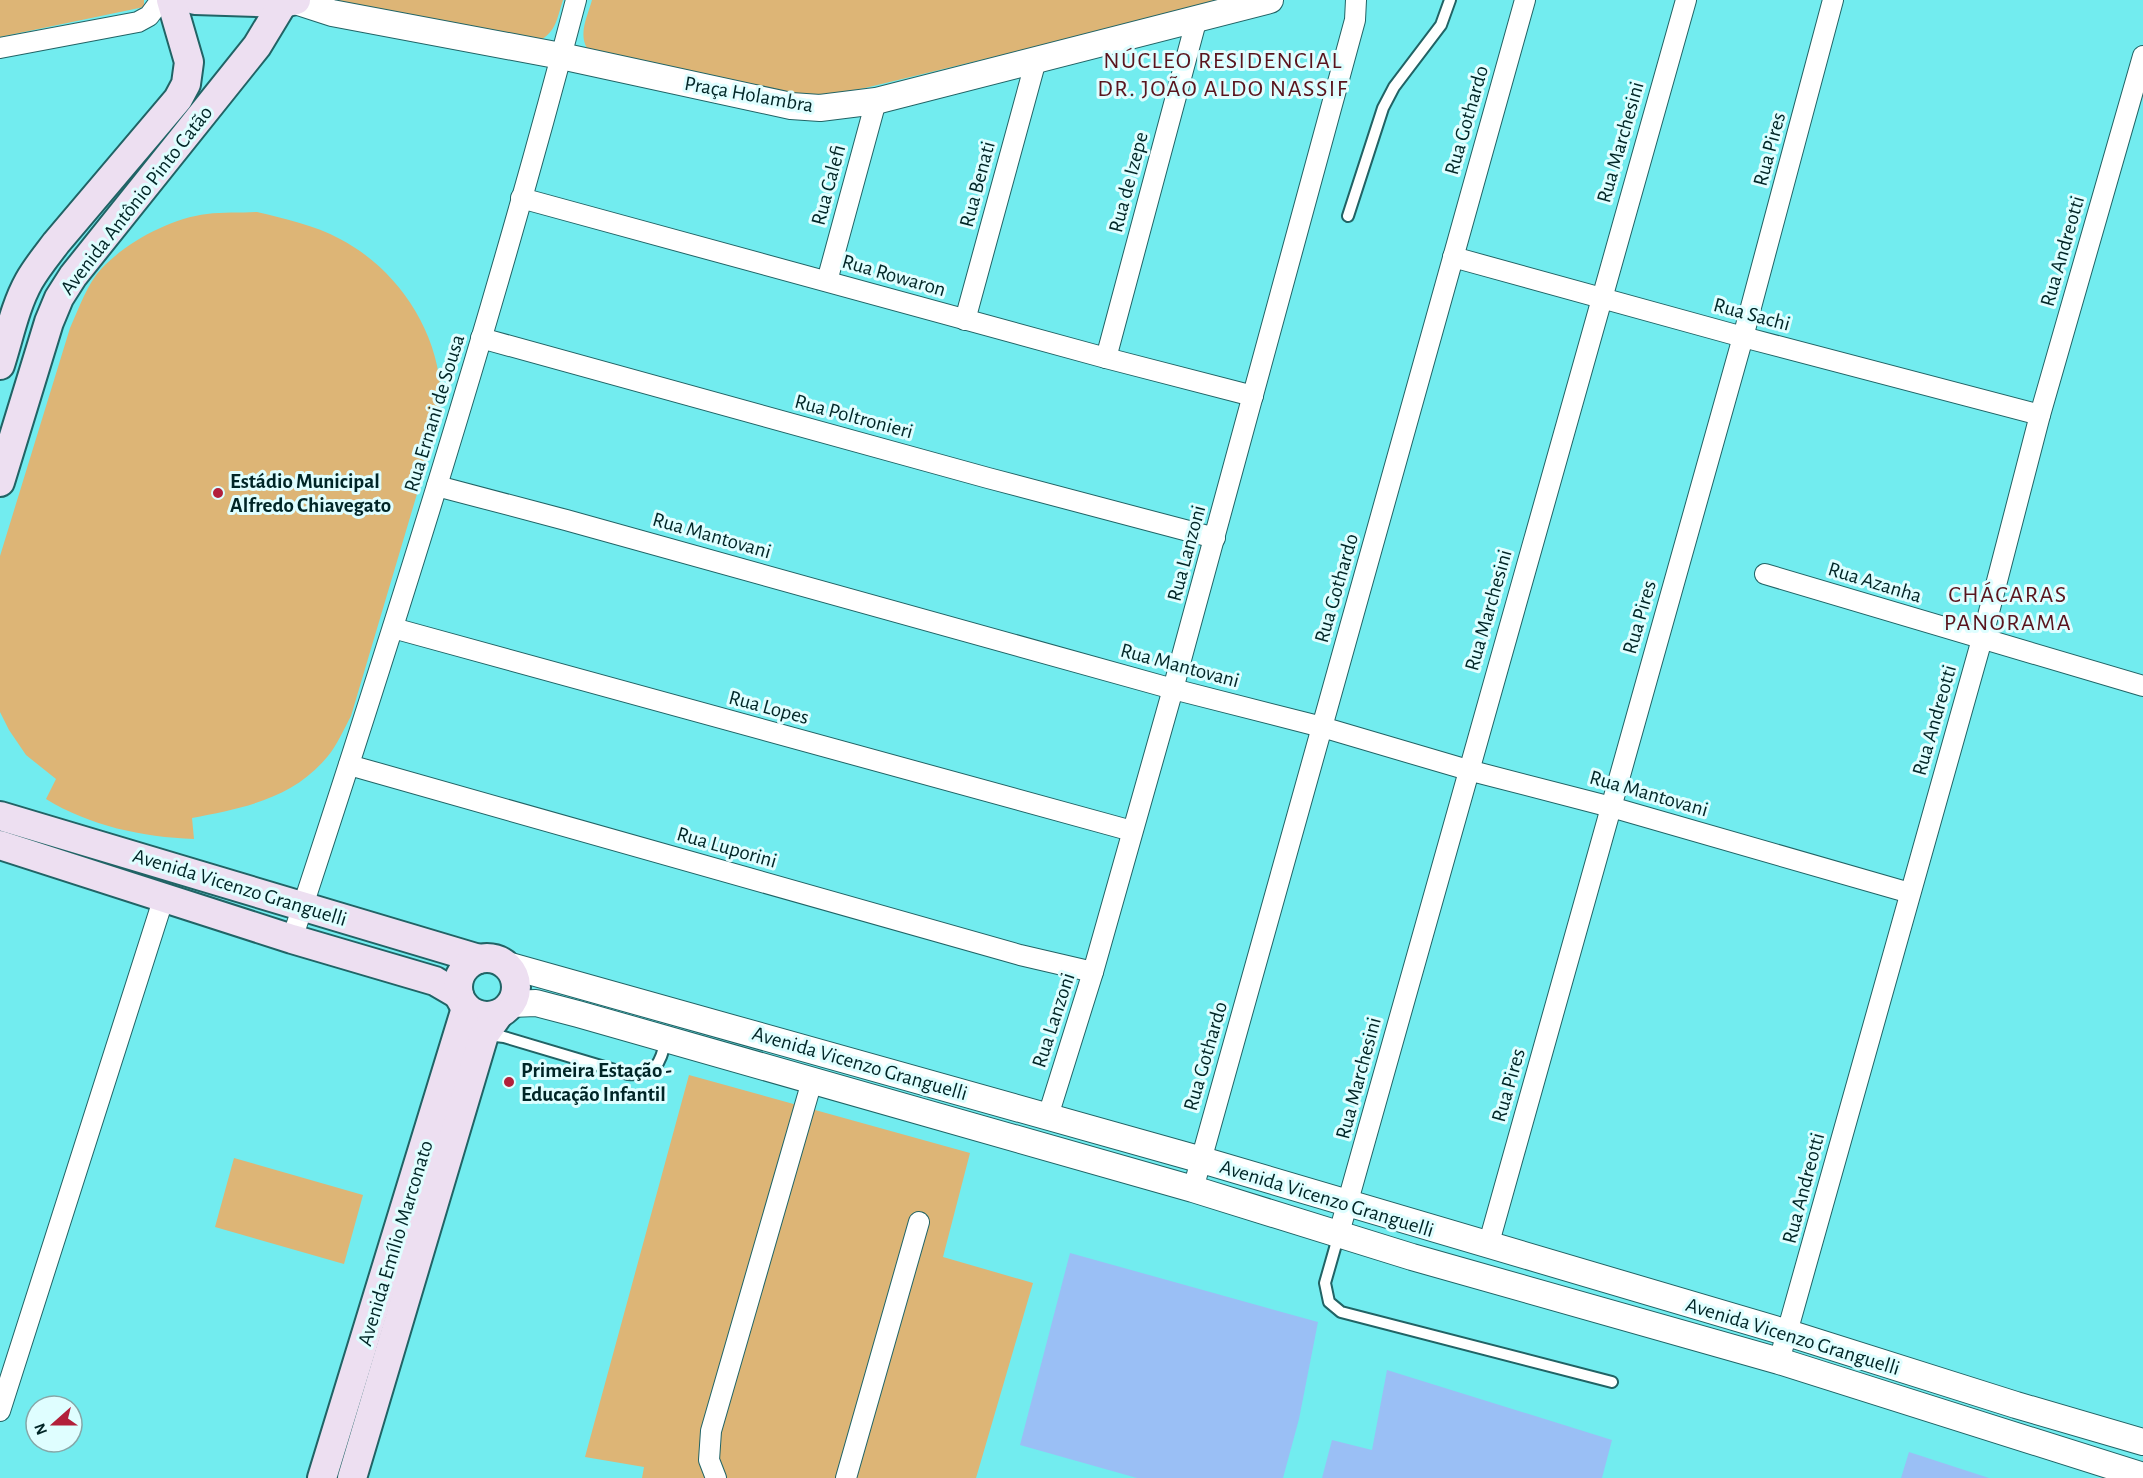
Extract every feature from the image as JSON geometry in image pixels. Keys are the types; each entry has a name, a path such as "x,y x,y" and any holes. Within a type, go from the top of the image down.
{"main road":[{"name":"Avenida Antônio Pinto Catão","path":"0,365 21,298 38,267 178,99 186,84 189,62 171,0"},
{"path":"195,0 292,1"},
{"name":"Avenida Antônio Pinto Catão","path":"0,482 49,322 59,298 73,276 292,1"},
{"name":"Avenida Vicenzo Granguelli","path":"0,816 479,959 499,960 507,965"},
{"name":"Avenida Vicenzo Granguelli","path":"0,845 292,939 435,981 482,1016 498,1018"},
{"path":"463,1001 460,977 471,963 479,959"},
{"path":"498,1018 515,996 516,980 507,965"},
{"name":"Avenida Emílio Marconato","path":"322,1478 463,1001"},
{"name":"Avenida Emílio Marconato","path":"352,1478 498,1018"}],"street":[{"path":"0,48 138,22 149,16 161,0"},
{"name":"Rua Ernani de Sousa","path":"292,939 437,486 576,0"},
{"name":"Praça Holambra","path":"292,1 332,13 561,56 791,106 820,108 876,101 1270,0"},
{"name":"Rua Lanzoni","path":"1048,1116 1093,972 1215,538 1355,20 1356,0"},
{"name":"Rua Gothardo","path":"1193,1189 1525,0"},
{"name":"Rua Marchesini","path":"1339,1233 1686,0"},
{"name":"Rua Pires","path":"1488,1246 1743,337 1833,0"},
{"name":"Rua de Izepe","path":"1106,358 1197,18"},
{"name":"Rua Andreotti","path":"1779,1361 1982,639 2040,415 2143,56"},
{"name":"Rua Benati","path":"965,320 1035,60"},
{"name":"Rua Calefi","path":"827,280 876,101"},
{"name":"Rua Rowaron","path":"521,198 827,280 965,320 1253,396"},
{"name":"Rua Sachi","path":"1453,256 1743,337 2040,415"},
{"name":"Rua Poltronieri","path":"481,338 1215,538"},
{"name":"Rua Mantovani","path":"437,486 578,523 1173,689 1322,727 1910,893"},
{"name":"Rua Azanha","path":"1765,574 2143,686"},
{"name":"Rua Lopes","path":"393,628 1132,831"},
{"name":"Rua Luporini","path":"349,765 1009,951 1093,972"},
{"path":"0,1411 4,1379 164,897"},
{"name":"Avenida Vicenzo Granguelli","path":"507,965 1202,1160 1788,1333 1865,1373 2008,1433 2143,1476"},
{"name":"Avenida Vicenzo Granguelli","path":"498,1018 536,1003 1193,1189 1412,1257 1779,1361 1865,1373 2016,1405 2143,1442"},
{"path":"716,1478 709,1460 711,1431 813,1081"},
{"path":"846,1478 919,1222"},
{"path":"2008,1433 2016,1405"}],"lane":[{"path":"1348,216 1383,108 1394,87 1441,25 1450,0"},
{"path":"498,1018 504,1037 628,1074 648,1072 659,1064 666,1039"},
{"path":"1339,1233 1325,1283 1329,1302 1341,1312 1612,1382"}],"shaded area":[{"path":"0,0 144,0 144,7 0,37"},
{"path":"325,0 563,0 557,21 551,31 535,43"},
{"path":"592,0 1228,0 865,88 814,97 591,53 583,34"},
{"name":"Estádio Municipal Alfredo Chiavegato","path":"257,212 310,226 340,239 378,265 394,281 420,319 436,362 440,395 436,430 351,716 331,752 314,771 283,792 248,805 192,818 194,839 136,833 98,823 46,799 56,779 26,755 0,712 0,556 70,328 97,274 124,249 150,233 179,220 207,214"},
{"path":"689,1075 970,1153 943,1257 1033,1283 976,1478 642,1478 644,1467 585,1457"},
{"path":"234,1158 363,1195 344,1264 215,1227"}],"building":[{"path":"1070,1253 1318,1322 1299,1419 1283,1478 1137,1478 1020,1445"},
{"path":"1387,1370 1612,1440 1602,1478 1322,1478 1332,1440 1372,1450"},
{"path":"1909,1452 1989,1478 1901,1478"}],"place":[{"name":"Estádio Municipal Alfredo Chiavegato","path":"218,493"},
{"name":"Primeira Estação - Educação Infantil","path":"509,1082"}],"district":[{"name":"NÚCLEO RESIDENCIAL DR. JOÃO ALDO NASSIF","path":"1223,74"},
{"name":"CHÁCARAS PANORAMA","path":"2008,608"}]}
